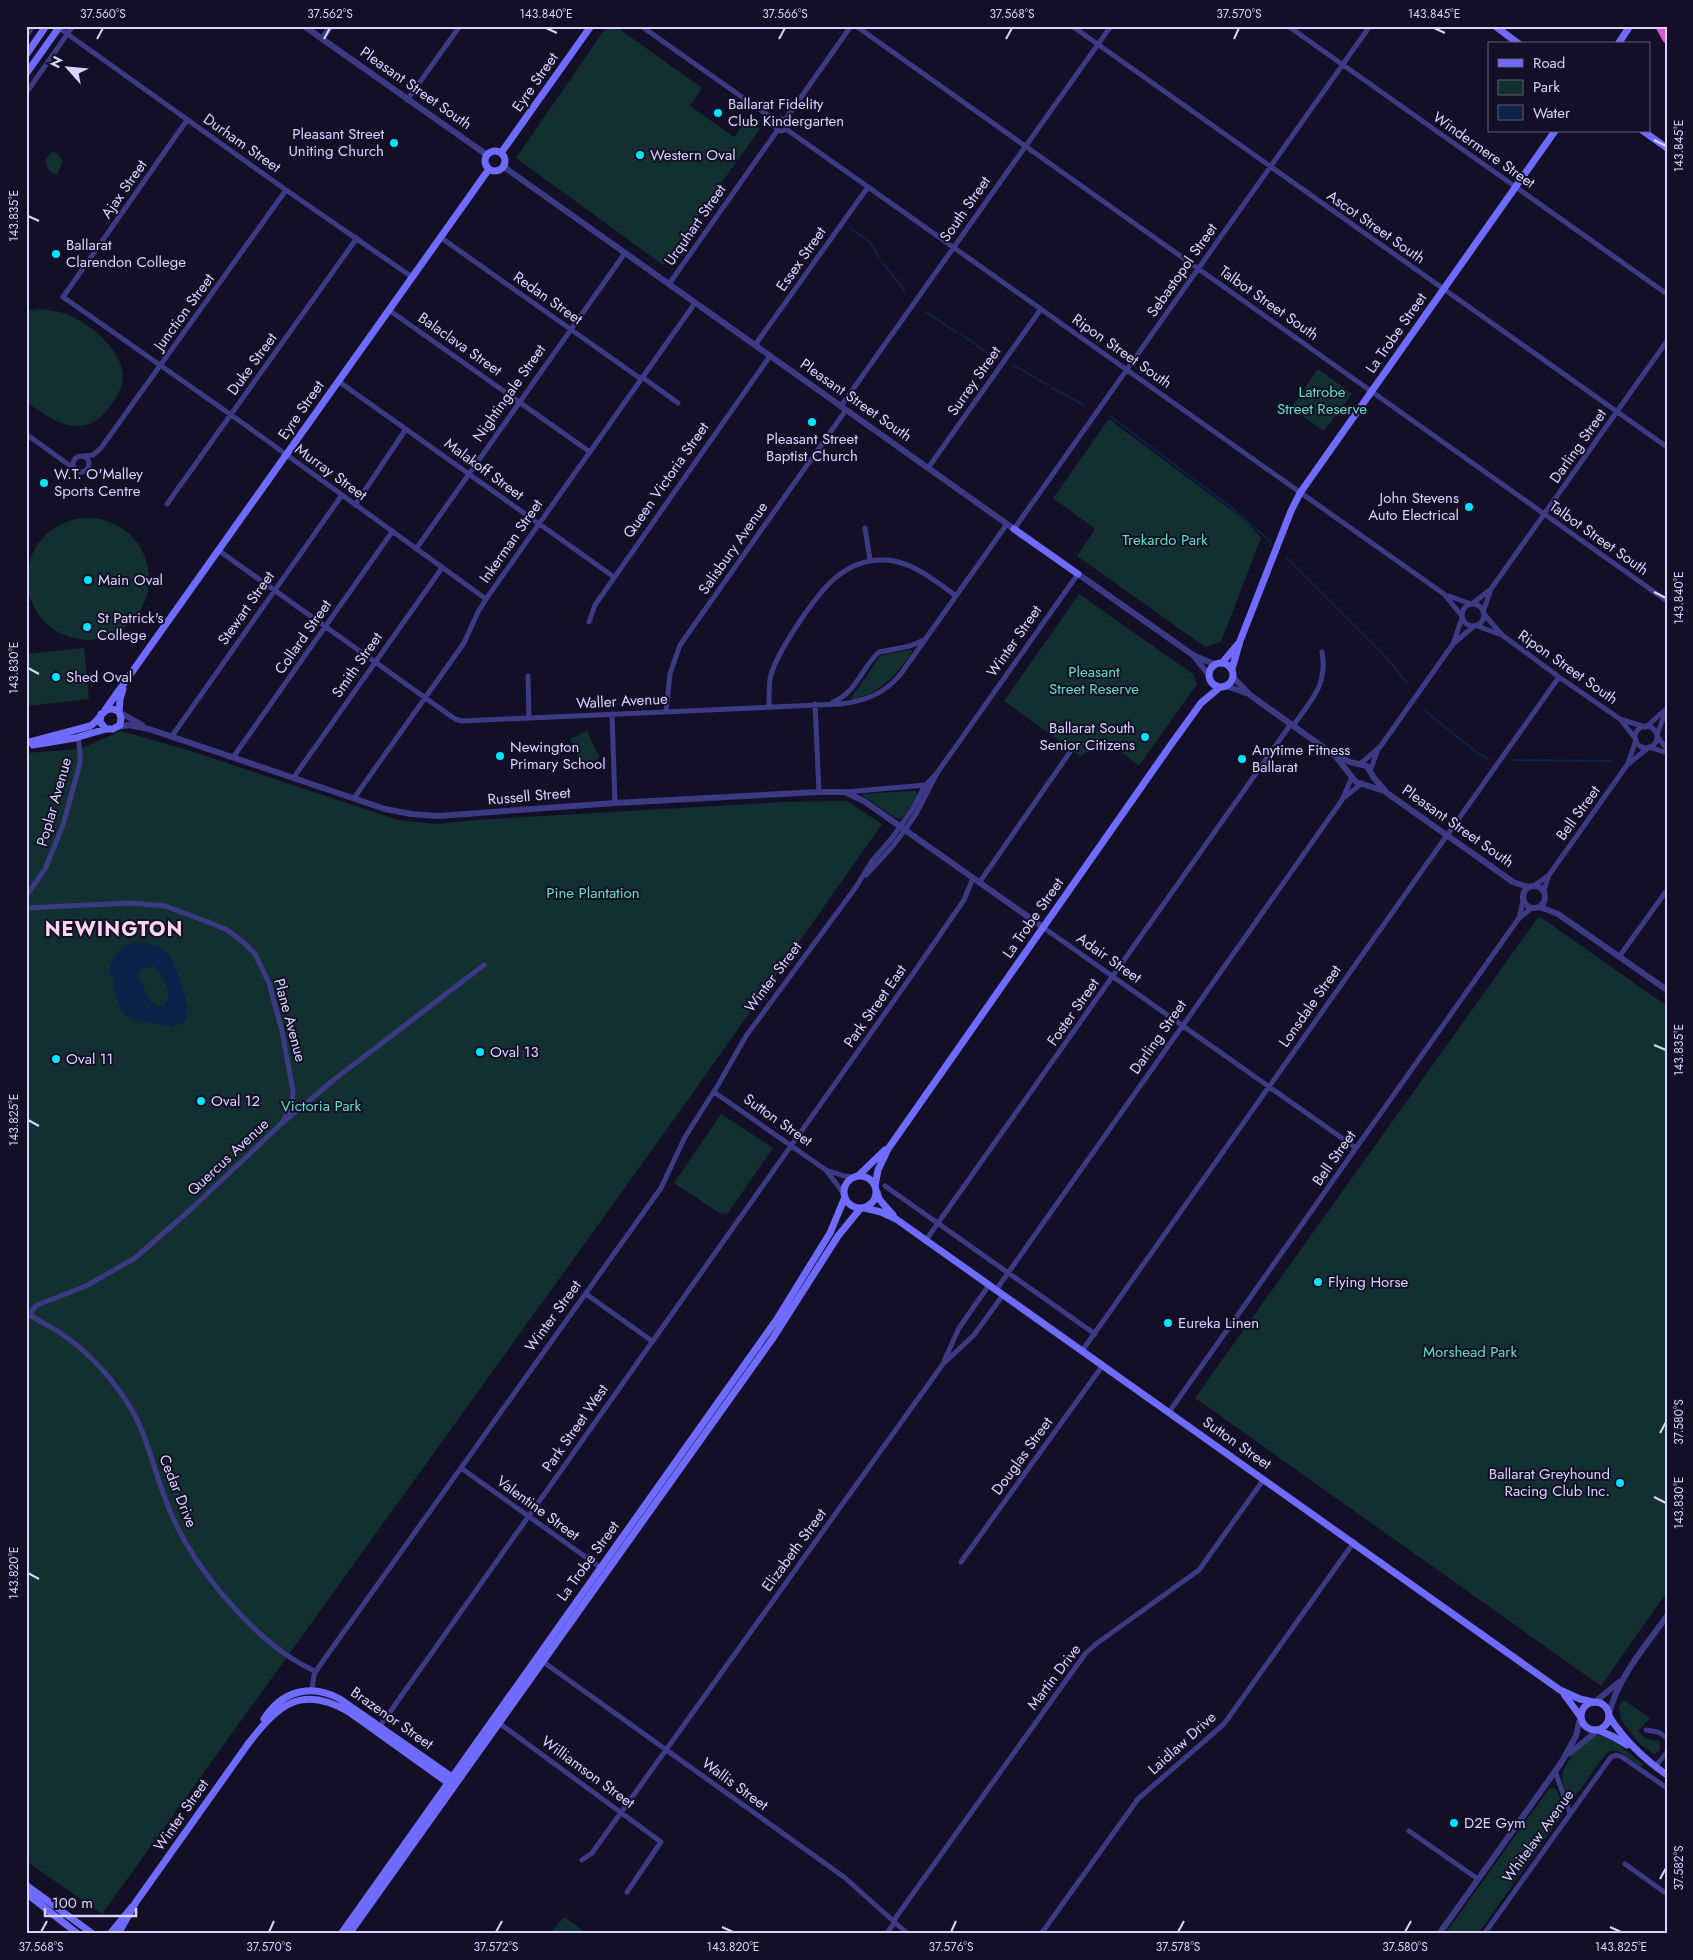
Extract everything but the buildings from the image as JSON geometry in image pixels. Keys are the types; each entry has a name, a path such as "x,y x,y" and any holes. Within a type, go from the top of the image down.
{"highway":[{"path":"1660,26 1667,39"}],"main road":[{"path":"26,55 46,26"},
{"name":"Eyre Street","path":"501,153 591,26"},
{"path":"1495,26 1517,42"},
{"path":"26,74 60,27"},
{"path":"1619,42 1630,27"},
{"name":"La Trobe Street","path":"1201,703 1222,687 1232,673 1240,641 1288,517 1300,493 1554,132"},
{"path":"1644,132 1667,148"},
{"path":"494,151 501,153 506,160 504,168 496,172 489,170 485,162 487,155 494,151"},
{"name":"Eyre Street","path":"103,712 489,170"},
{"name":"Pleasant Street South","path":"1014,529 1078,574"},
{"name":"La Trobe Street","path":"876,1188 878,1170 888,1148 1201,703 1209,678 1218,664 1240,641"},
{"path":"1218,664 1226,664 1232,673"},
{"name":"Eyre Street","path":"119,712 121,694 136,667"},
{"path":"1209,678 1222,687"},
{"path":"26,745 77,734 106,729 112,730 118,727 121,720 119,712 112,709 103,712 92,725 77,734"},
{"path":"103,712 100,722 106,729"},
{"name":"La Trobe Street","path":"856,1177 888,1148"},
{"path":"856,1177 868,1178 876,1188 873,1202 862,1209 852,1207 844,1195 846,1184 856,1177"},
{"name":"Sutton Street","path":"876,1188 884,1206 896,1219"},
{"name":"La Trobe Street","path":"604,1570 777,1319 830,1233 844,1195"},
{"name":"La Trobe Street","path":"349,1934 539,1659 773,1338 838,1236 862,1209"},
{"name":"Sutton Street","path":"862,1209 881,1212 896,1219 1354,1542 1560,1690 1580,1699 1594,1702"},
{"path":"312,1690 312,1699"},
{"name":"Brazenor Street","path":"312,1690 324,1692 340,1699 378,1729 453,1782"},
{"name":"Winter Street","path":"118,1934 136,1902 248,1744 267,1714 278,1702 290,1694 312,1690"},
{"name":"Sutton Street","path":"1560,1690 1580,1717"},
{"name":"Brazenor Street","path":"312,1699 324,1700 340,1707 378,1729"},
{"name":"Winter Street","path":"248,1744 266,1722 281,1708 295,1702 312,1699"},
{"path":"1636,1750 1614,1737 1586,1728 1580,1717 1585,1706 1594,1702 1604,1705 1621,1733 1636,1750 1667,1775"},
{"path":"1597,1730 1607,1724 1609,1715"},
{"name":"La Trobe Street","path":"341,1934 453,1782"},
{"path":"26,1885 93,1934"},
{"path":"26,1893 77,1933"},
{"name":"Winter Street","path":"110,1934 125,1913 136,1902"}],"street":[{"path":"26,36 33,26"},
{"path":"26,93 73,26"},
{"name":"Pleasant Street South","path":"304,26 487,155"},
{"path":"322,39 331,26"},
{"path":"407,100 460,26"},
{"path":"641,26 776,121"},
{"path":"785,120 851,26"},
{"name":"Talbot Street South","path":"856,26 1667,601"},
{"name":"Ascot Street South","path":"1072,26 1270,168 1667,447"},
{"name":"South Street","path":"843,408 953,247 1111,26"},
{"name":"Windermere Street","path":"1288,26 1667,294"},
{"name":"Sebastopol Street","path":"1014,529 1370,26"},
{"name":"Durham Street","path":"60,27 187,120 412,276"},
{"path":"776,121 779,119 785,120"},
{"name":"Ajax Street","path":"63,297 187,120"},
{"path":"776,121 775,127 783,131 786,129 787,123 785,120"},
{"name":"Ripon Street South","path":"786,129 1444,594 1471,604"},
{"name":"Urquhart Street","path":"669,284 778,130"},
{"name":"Pleasant Street South","path":"504,168 1014,529"},
{"name":"Essex Street","path":"755,345 868,187"},
{"name":"Junction Street","path":"89,467 286,190"},
{"name":"Redan Street","path":"440,237 678,403"},
{"name":"Duke Street","path":"167,504 357,238"},
{"name":"Nightingale Street","path":"416,549 624,253"},
{"name":"Murray Street","path":"63,297 231,414 486,599"},
{"name":"Inkerman Street","path":"354,798 466,640 486,599 695,303"},
{"name":"Surrey Street","path":"928,468 1041,309"},
{"name":"Balaclava Street","path":"389,310 590,452"},
{"name":"Darling Street","path":"1483,613 1491,589 1667,341"},
{"name":"Queen Victoria Street","path":"589,622 593,607 770,356"},
{"name":"Malakoff Street","path":"338,381 614,577"},
{"name":"Salisbury Avenue","path":"666,711 670,674 680,644 843,408"},
{"path":"355,505 406,429"},
{"path":"26,434 76,470 83,472 89,467 88,460 81,456 66,459 56,455"},
{"name":"Junction Street","path":"81,456 93,455 101,448"},
{"path":"76,470 73,462 81,456"},
{"name":"Stewart Street","path":"172,736 342,495"},
{"name":"Waller Avenue","path":"218,550 460,721 862,701 883,691 900,675 1008,524"},
{"path":"864,528 870,560"},
{"name":"Collard Street","path":"234,756 392,532"},
{"path":"769,706 770,679 789,638 825,586 848,568 870,560 904,563 922,572 956,595"},
{"name":"Smith Street","path":"294,777 442,568"},
{"name":"Pleasant Street South","path":"1078,574 1193,654 1218,664"},
{"name":"Winter Street","path":"312,1690 315,1671 661,1188 685,1137 714,1092 749,1031 861,880 872,861 917,812 938,773 1078,574"},
{"name":"Darling Street","path":"1471,604 1491,589"},
{"name":"Ripon Street South","path":"1444,594 1462,617"},
{"path":"1232,673 1250,695 1334,755 1357,783 1363,783 1369,779 1373,762 1380,747 1453,644 1482,621 1483,613 1480,606 1471,604 1464,609 1453,644"},
{"name":"Ripon Street South","path":"1483,613 1502,635 1620,719 1636,739"},
{"path":"1462,617 1467,624 1475,626"},
{"name":"Ripon Street South","path":"1475,626 1502,635"},
{"name":"Waller Avenue","path":"828,703 841,699 847,694 880,652 914,645 926,638"},
{"name":"Foster Street","path":"926,1240 1292,725 1316,694 1322,683 1324,666 1322,652"},
{"name":"Pleasant Street South","path":"1193,654 1209,678"},
{"path":"528,676 529,718"},
{"name":"Lonsdale Street","path":"1082,1351 1559,677"},
{"path":"1222,687 1250,695"},
{"path":"815,704 819,792"},
{"path":"1667,708 1638,731 1636,739 1641,746 1667,753"},
{"path":"1649,748 1655,743 1667,708"},
{"name":"Russell Street","path":"119,712 148,729"},
{"path":"612,714 615,803"},
{"name":"Ripon Street South","path":"1620,719 1645,727"},
{"name":"Russell Street","path":"118,727 129,725 148,729 234,756 393,811 428,816 615,803 845,792 925,785"},
{"path":"1645,727 1652,728 1667,749"},
{"name":"Poplar Avenue","path":"26,896 45,869 63,825 80,763 77,734"},
{"name":"Bell Street","path":"1544,890 1549,875 1627,765 1636,739"},
{"path":"1352,776 1354,768 1380,747"},
{"name":"Bell Street","path":"1627,765 1649,748"},
{"path":"979,883 1070,752"},
{"path":"1334,755 1367,766 1371,772"},
{"name":"Pleasant Street South","path":"1371,772 1387,793"},
{"name":"Winter Street","path":"902,829 925,785 938,773"},
{"name":"Darling Street","path":"996,1290 1342,800 1352,776"},
{"name":"Pleasant Street South","path":"1363,783 1387,793 1513,882 1523,898"},
{"name":"Darling Street","path":"1342,800 1363,783"},
{"name":"Adair Street","path":"845,792 857,797 1114,976 1356,1148"},
{"name":"Bell Street","path":"1532,886 1549,875"},
{"name":"Park Street East","path":"791,1145 962,903 969,892 973,878"},
{"name":"Pleasant Street South","path":"1513,882 1532,886"},
{"path":"1558,914 1540,907 1532,908 1523,898 1532,886 1544,890 1545,899 1558,914 1667,990"},
{"path":"1619,957 1667,890"},
{"name":"Bell Street","path":"1519,918 1523,898"},
{"path":"1540,907 1545,899"},
{"name":"Plane Avenue","path":"26,908 130,903 164,906 227,930 242,942 255,954 269,983 282,1031 293,1091 292,1105 281,1124"},
{"name":"Bell Street","path":"1169,1412 1519,918 1532,908"},
{"name":"Quercus Avenue","path":"27,1314 37,1305 86,1286 135,1258 281,1124 336,1078 484,966"},
{"name":"Sutton Street","path":"714,1092 826,1170 844,1176 856,1177"},
{"name":"Park Street West","path":"378,1729 791,1145"},
{"name":"Sutton Street","path":"826,1170 844,1195"},
{"path":"884,1186 1094,1334"},
{"path":"26,1209 26,1234"},
{"name":"Elizabeth Street","path":"943,1364 959,1328 989,1284"},
{"path":"586,1294 652,1341"},
{"name":"Elizabeth Street","path":"582,1860 592,1853 943,1364 974,1335 1003,1295"},
{"name":"Cedar Drive","path":"27,1314 61,1333 81,1348 95,1362 126,1401 143,1434 162,1491 178,1528 192,1552 224,1595 240,1614 282,1652 298,1664 315,1671"},
{"name":"Douglas Street","path":"961,1562 1103,1365"},
{"name":"Valentine Street","path":"461,1468 604,1570"},
{"name":"Martin Drive","path":"886,1934 1084,1654 1199,1570 1264,1479"},
{"name":"Laidlaw Drive","path":"1041,1934 1138,1800 1224,1724 1354,1542"},
{"path":"1594,1702 1609,1692 1622,1678 1667,1616"},
{"name":"Wallis Street","path":"539,1659 844,1877 908,1934"},
{"path":"1609,1715 1613,1698 1622,1678"},
{"name":"Whitelaw Avenue","path":"1561,1763 1574,1740 1580,1717"},
{"name":"Williamson Street","path":"496,1721 661,1842 627,1892"},
{"name":"Whitelaw Avenue","path":"1439,1934 1561,1763 1579,1744 1597,1730"},
{"path":"1646,1730 1658,1732 1667,1738"},
{"path":"1655,1767 1667,1752"},
{"name":"Whitelaw Avenue","path":"1484,1934 1608,1760 1615,1755 1624,1758 1667,1788"},
{"path":"1555,1771 1570,1813"},
{"path":"1409,1832 1478,1879"},
{"path":"1625,1864 1667,1894"}],"green space":[{"path":"607,26 615,26 702,88 690,106 734,137 747,119 760,129 663,265 516,158"},
{"path":"51,152 57,153 63,161 57,175 50,171 47,165 46,159"},
{"path":"39,309 63,313 84,323 103,338 117,356 123,376 120,390 104,414 90,424 78,426 64,424 26,402 26,311"},
{"name":"Latrobe Street Reserve","path":"1318,369 1352,394 1324,431 1291,408"},
{"name":"Trekardo Park","path":"1109,419 1246,521 1261,538 1221,642 1205,647 1077,556 1095,529 1053,498"},
{"name":"Main Oval","path":"88,518 100,519 111,523 122,528 131,536 139,545 144,556 148,567 148,591 144,602 139,613 131,622 122,630 111,635 100,639 88,640 76,639 65,635 54,630 45,622 37,613 32,602 28,591 27,579 28,567 32,556 37,545 45,536 54,528 65,523 76,519"},
{"name":"Pleasant Street Reserve","path":"1079,594 1193,674 1197,684 1139,766 1107,741 1080,756 1004,701"},
{"name":"Shed Oval","path":"84,648 89,699 26,706 26,654"},
{"path":"912,650 911,654 887,682 864,696 851,698 881,655"},
{"name":"Victoria Park","path":"121,731 188,750 398,820 436,824 475,820 785,802 847,801 882,824 693,1093 102,1914 26,1861 26,753 80,749"},
{"path":"587,731 600,758 583,766 570,739"},
{"path":"916,791 917,794 907,813 900,819 894,817 861,794"},
{"name":"Morshead Park","path":"1539,916 1667,1006 1667,1592 1601,1686 1195,1398"},
{"path":"721,1114 773,1148 728,1213 721,1214 674,1183"},
{"path":"1624,1700 1650,1718 1638,1731 1646,1739 1660,1741 1660,1750 1654,1754 1640,1744 1621,1720 1619,1707"},
{"path":"1598,1735 1610,1738 1643,1764 1642,1767 1618,1751 1610,1751 1604,1756 1571,1802 1565,1791 1562,1773 1574,1753"},
{"path":"1552,1787 1557,1790 1563,1806 1563,1814 1478,1934 1445,1934 1548,1790"},
{"path":"564,1917 588,1934 549,1934"}],"water":[{"path":"137,942 161,948 170,957 178,973 186,1003 187,1017 183,1023 172,1027 136,1020 125,1015 121,1010 112,984 115,980 108,973 120,949","holes":["152,966 161,975 168,993 168,999 165,1004 159,1007 150,1001 137,974 140,970"]}],"waterway":[{"path":"850,228 870,242 879,257"},
{"path":"882,262 905,291"},
{"path":"926,312 956,332"},
{"path":"961,334 994,358"},
{"path":"1013,365 1048,385"},
{"path":"1052,388 1084,405"},
{"path":"1110,416 1232,508 1271,542"},
{"path":"1286,557 1386,657 1407,683"},
{"path":"1424,710 1476,752 1488,759"},
{"path":"1513,760 1611,761"}],"place":[{"name":"Ballarat Fidelity Club Kindergarten","path":"718,113"},
{"name":"Pleasant Street Uniting Church","path":"394,143"},
{"name":"Western Oval","path":"640,155"},
{"name":"Ballarat Clarendon College","path":"56,254"},
{"name":"Pleasant Street Baptist Church","path":"812,422"},
{"name":"W.T. O'Malley Sports Centre","path":"44,483"},
{"name":"John Stevens Auto Electrical","path":"1469,507"},
{"name":"Main Oval","path":"88,580"},
{"name":"St Patrick's College","path":"87,627"},
{"name":"Shed Oval","path":"56,677"},
{"name":"Ballarat South Senior Citizens","path":"1145,737"},
{"name":"Newington Primary School","path":"500,756"},
{"name":"Anytime Fitness Ballarat","path":"1242,759"},
{"name":"Oval 13","path":"480,1052"},
{"name":"Oval 11","path":"56,1059"},
{"name":"Oval 12","path":"201,1101"},
{"name":"Flying Horse","path":"1318,1282"},
{"name":"Eureka Linen","path":"1168,1323"},
{"name":"Ballarat Greyhound Racing Club Inc.","path":"1620,1483"},
{"name":"D2E Gym","path":"1454,1823"}],"district":[{"name":"NEWINGTON","path":"114,929"}],"park label":[{"name":"Pine Plantation","path":"593,893"}]}
